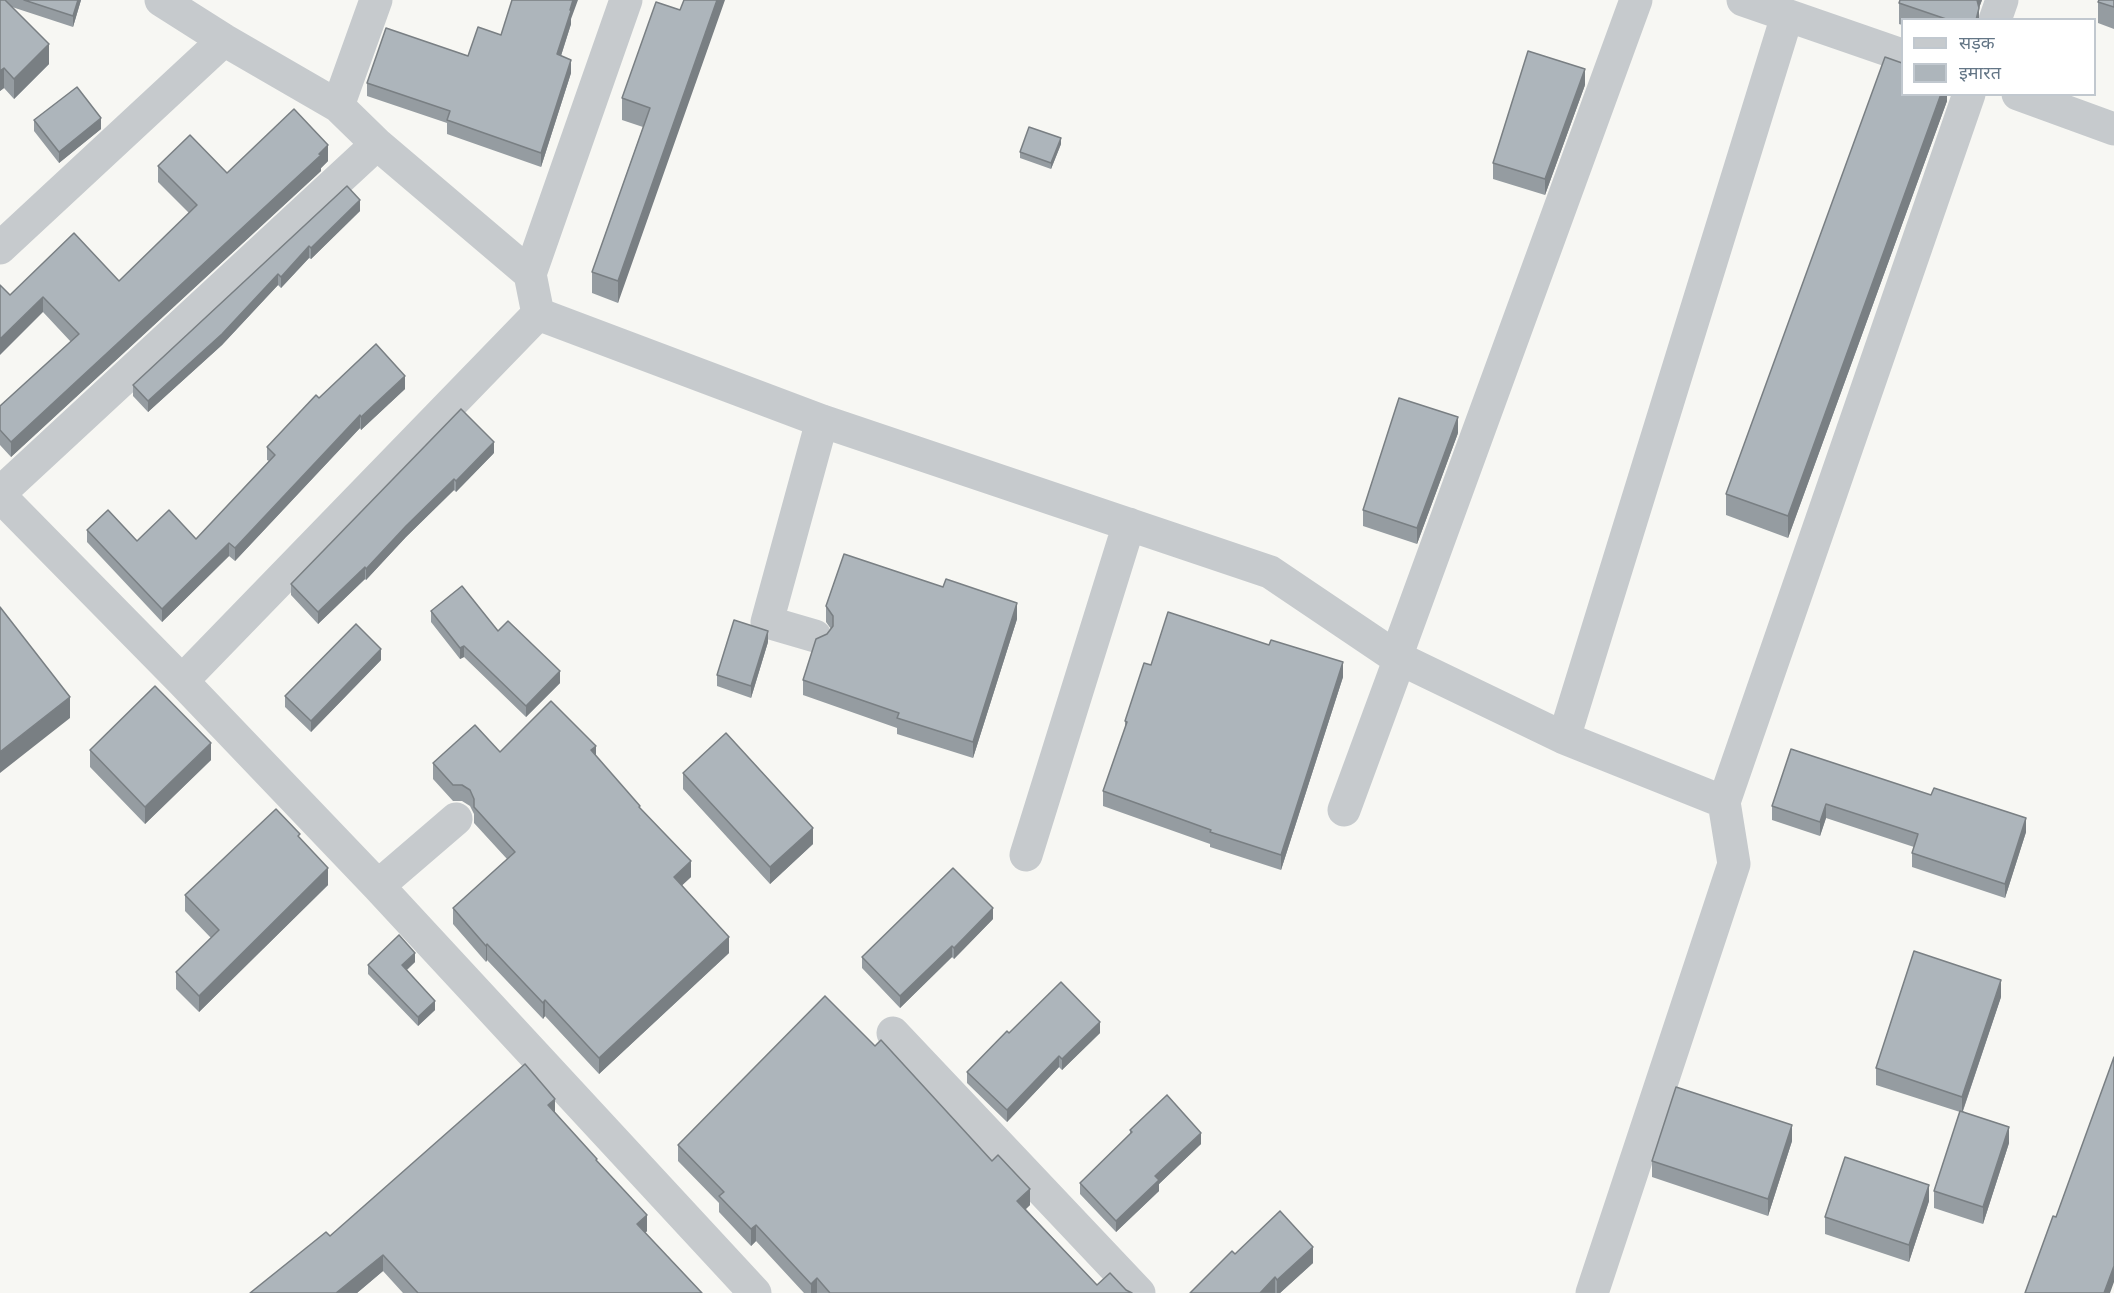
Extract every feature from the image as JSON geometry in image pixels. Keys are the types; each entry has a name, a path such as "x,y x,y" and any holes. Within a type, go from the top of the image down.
{"lane":[{"path":"160,0 224,40 338,105 377,144 530,274"},
{"path":"338,105 376,0"},
{"path":"538,314 530,274 626,0"},
{"path":"1344,810 1635,0"},
{"path":"1996,18 2002,0"},
{"path":"1564,738 1763,6 1901,55"},
{"path":"0,248 224,40"},
{"path":"1597,1292 1734,864 1724,802 1968,96"},
{"path":"2023,96 2114,129"},
{"path":"377,144 0,494 378,886 755,1293"},
{"path":"538,314 822,420 1270,572 1398,657 1564,738 1724,802"},
{"path":"182,681 538,314"},
{"path":"815,636 766,621 822,420"},
{"path":"1026,855 1129,524"},
{"path":"378,886 456,819"},
{"path":"893,1033 1138,1293"}],"building":[{"path":"0,0 5,0 49,44 14,79 4,68 0,71"},
{"path":"24,0 78,0 73,16"},
{"path":"512,0 573,0 557,54 571,60 541,153 447,120 450,111 367,83 386,28 468,56 478,27 501,35"},
{"path":"684,0 717,0 618,281 592,272 650,108 622,98 656,2 680,10"},
{"path":"1900,0 1977,0 1979,8 1976,18 1943,18 1899,3"},
{"path":"2099,0 2114,0 2114,7 2098,2"},
{"path":"1528,51 1585,69 1545,179 1493,163"},
{"path":"1885,57 1901,63 1901,96 1940,96 1788,516 1726,494"},
{"path":"77,87 101,118 59,152 34,120"},
{"path":"294,109 328,145 319,154 321,155 11,442 0,430 0,406 79,334 43,297 0,339 0,285 10,295 74,233 119,281 197,205 158,166 190,135 227,173"},
{"path":"1029,127 1061,138 1051,163 1020,152"},
{"path":"347,186 360,200 311,248 309,246 281,277 278,274 222,334 148,401 133,385"},
{"path":"376,344 405,376 361,417 360,415 235,548 229,543 162,609 87,530 108,510 137,541 169,510 196,539 275,455 267,447 316,395 319,398"},
{"path":"1399,398 1458,417 1417,528 1363,510"},
{"path":"461,409 494,442 456,481 454,479 406,526 366,569 365,567 318,612 291,584"},
{"path":"844,554 943,587 946,579 1017,603 973,742 897,718 899,713 803,680 816,639 827,634 833,626 833,616 826,606"},
{"path":"462,586 498,631 508,621 560,671 526,706 464,646 460,648 431,611"},
{"path":"0,607 70,697 0,752"},
{"path":"1168,612 1269,645 1271,640 1343,662 1281,855 1210,832 1211,830 1103,791 1127,722 1125,721 1144,663 1151,665"},
{"path":"734,620 768,631 751,686 717,675"},
{"path":"356,624 381,649 311,721 285,696"},
{"path":"155,686 211,743 145,807 90,750"},
{"path":"551,701 596,746 591,750 639,807 691,861 674,877 729,937 599,1058 545,1000 543,1003 487,944 486,946 453,908 515,852 474,807 474,799 470,790 462,785 453,785 433,763 475,725 500,752"},
{"path":"726,733 813,828 770,867 683,773"},
{"path":"1791,749 1931,795 1934,788 2026,818 2005,884 1912,853 1918,834 1826,804 1820,822 1772,806"},
{"path":"276,809 328,868 199,996 176,972 219,930 185,895"},
{"path":"953,868 993,908 954,948 952,946 900,996 862,957"},
{"path":"399,935 415,953 402,965 435,1001 418,1017 368,965"},
{"path":"1914,951 2001,980 1962,1097 1876,1068"},
{"path":"1061,982 1100,1022 1062,1059 1059,1056 1007,1110 967,1072 1007,1031 1009,1033"},
{"path":"825,996 875,1046 881,1040 992,1161 998,1155 1030,1189 1017,1201 1097,1285 1110,1273 1126,1290 1132,1293 830,1293 817,1278 811,1284 756,1225 751,1229 719,1196 724,1192 678,1145"},
{"path":"2114,1057 2114,1266 2104,1293 2025,1293 2053,1216 2056,1217"},
{"path":"525,1064 555,1099 548,1105 647,1215 637,1224 702,1293 418,1293 383,1255 336,1293 250,1293 326,1232 330,1236"},
{"path":"1676,1087 1792,1125 1768,1199 1652,1161"},
{"path":"1167,1095 1201,1133 1155,1176 1159,1180 1116,1221 1080,1183"},
{"path":"1960,1111 2009,1127 1983,1207 1934,1191"},
{"path":"1845,1157 1929,1185 1909,1245 1825,1217"},
{"path":"1280,1211 1313,1247 1277,1280 1275,1277 1260,1293 1190,1293 1232,1251 1235,1254"}]}
